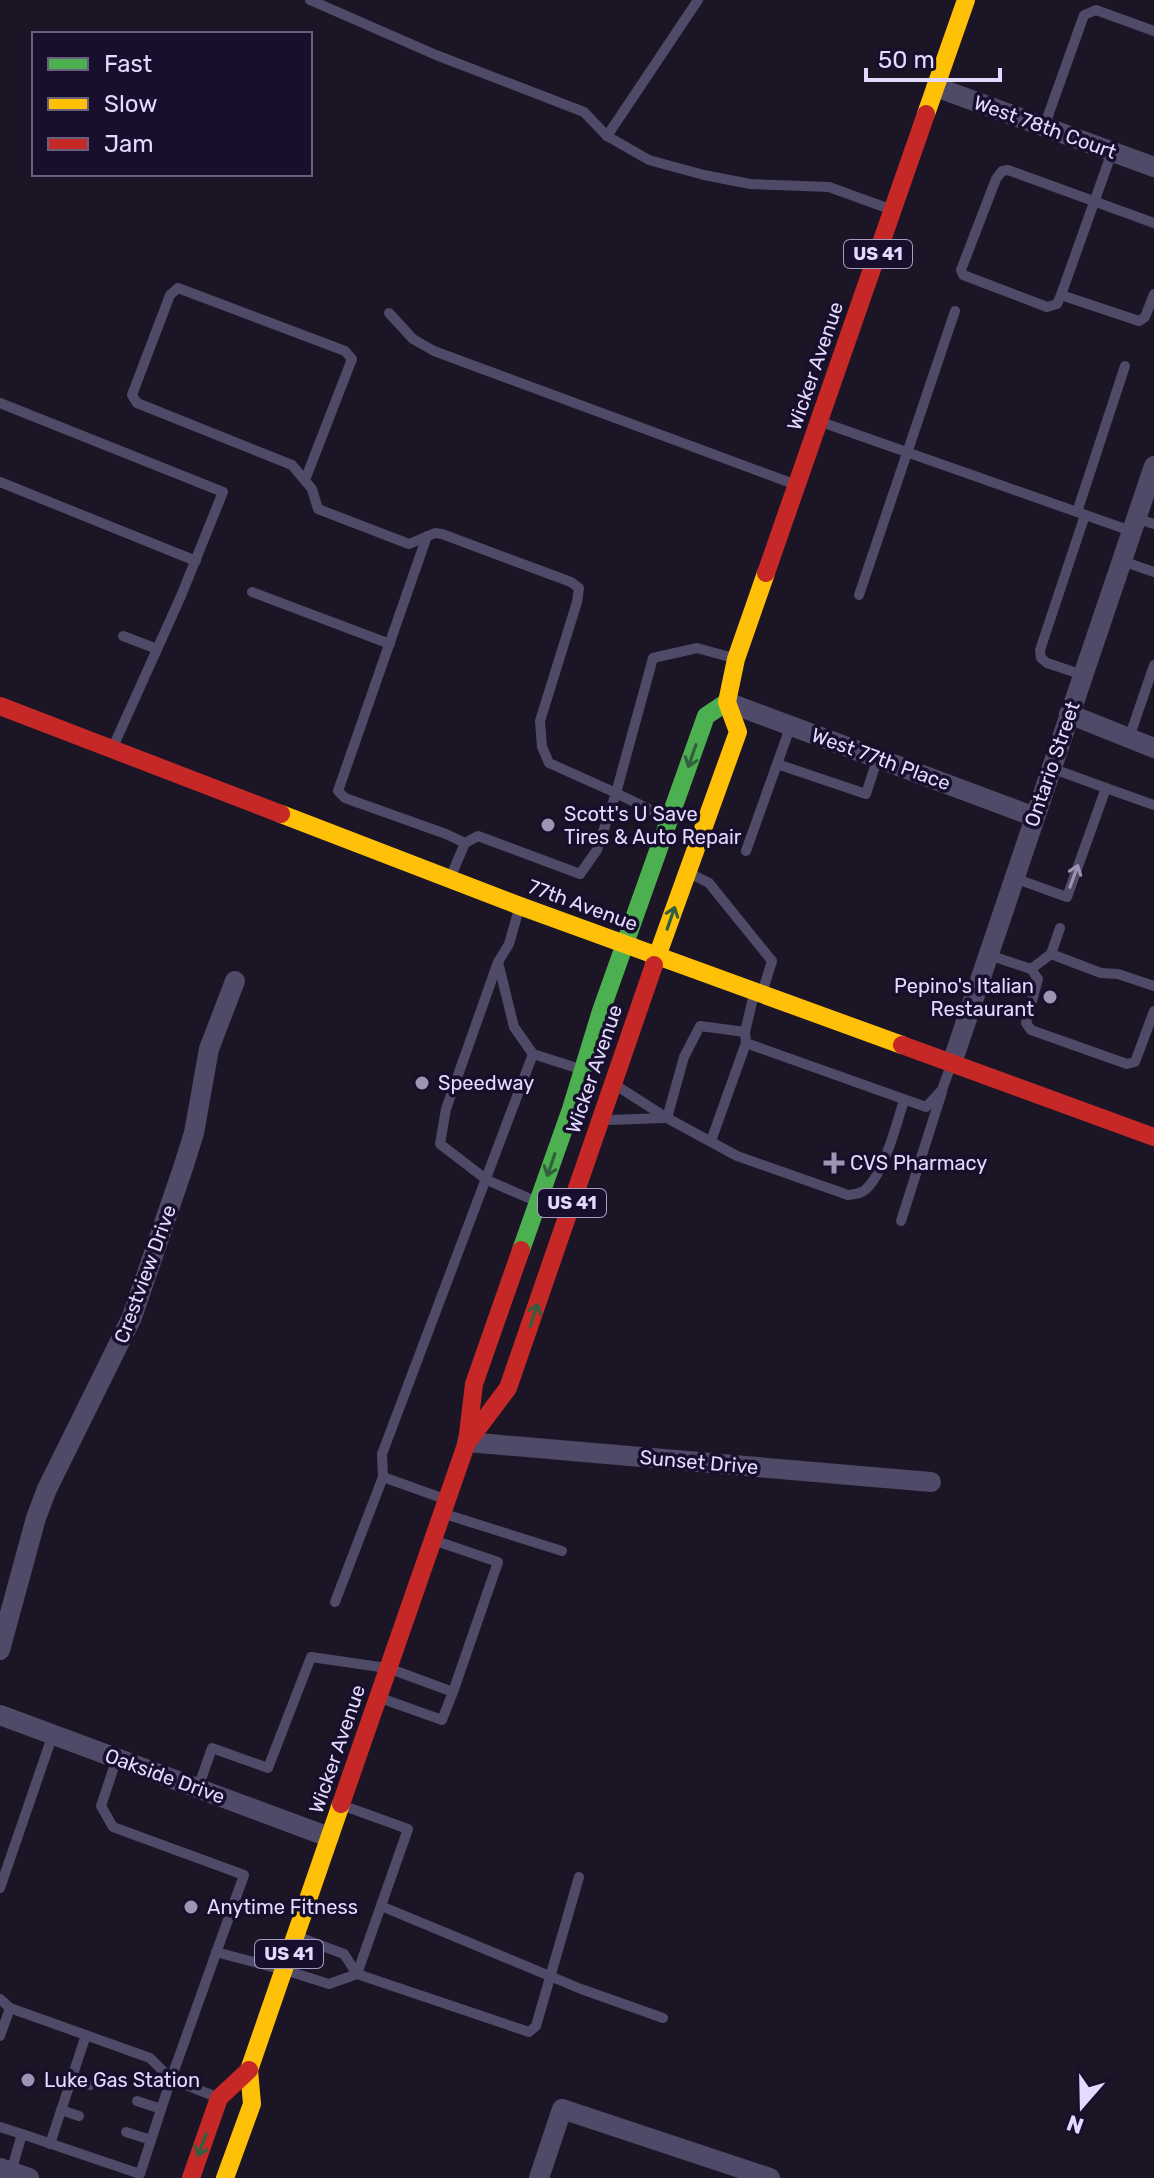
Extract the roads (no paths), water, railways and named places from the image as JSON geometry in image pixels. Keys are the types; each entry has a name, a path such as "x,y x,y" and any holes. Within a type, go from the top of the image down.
{"main road":[{"name":"Wicker Avenue","path":"467,1442 508,1388 612,1082 738,732 727,702 736,659 966,0"},
{"name":"Wicker Avenue","path":"225,2178 252,2104 249,2070 467,1442 474,1384 706,716 727,702"},
{"name":"77th Avenue","path":"0,706 520,906 1154,1137"},
{"name":"Wicker Avenue","path":"191,2178 219,2098 249,2070"}],"street":[{"name":"West 78th Court","path":"936,87 1154,167"},
{"name":"Ontario Street","path":"952,1063 1121,561 1140,524 1154,466"},
{"name":"West 77th Place","path":"727,702 1035,817"},
{"path":"1069,714 1154,748"},
{"name":"Crestview Drive","path":"0,1650 36,1518 47,1489 132,1317 194,1133 209,1049 235,981"},
{"name":"Sunset Drive","path":"467,1442 931,1482"},
{"name":"Oakside Drive","path":"0,1715 329,1837"},
{"path":"539,2178 562,2109 770,2178"}],"lane":[{"path":"310,0 436,55 584,112 607,136 649,160 750,184 829,187 893,210"},
{"path":"607,136 698,0"},
{"path":"1044,127 1084,15 1096,10 1154,31"},
{"path":"1112,152 1094,201 1061,295 1057,304 1047,307 963,275 961,270 996,179 1002,171 1008,170 1094,201 1154,223"},
{"path":"305,480 352,359 345,351 178,288 170,295 132,395 137,403 292,465 312,489 318,509 409,544 427,536 442,534 571,582 579,588 540,721 542,747 549,763 670,819"},
{"path":"1061,295 1139,321 1145,317 1154,294"},
{"path":"859,595 955,311"},
{"path":"389,313 413,339 434,351 796,485"},
{"path":"1083,675 1047,663 1041,658 1040,650 1125,366"},
{"path":"0,403 223,492 196,561 112,749"},
{"path":"819,421 1081,513 1140,524"},
{"path":"0,482 196,561"},
{"path":"427,536 338,791 345,798 465,843"},
{"path":"1121,561 1154,572"},
{"path":"252,592 390,644"},
{"path":"123,636 157,649"},
{"path":"450,877 465,843 478,836 580,874 597,850 653,658 697,648 736,659"},
{"path":"1129,738 1154,665"},
{"path":"746,851 791,725"},
{"path":"777,764 866,794 878,757"},
{"path":"1051,768 1154,805"},
{"path":"1014,878 1067,897 1106,788"},
{"path":"687,873 709,883 772,961 758,994 711,1141"},
{"path":"520,906 509,944 498,962 446,1109 440,1144 487,1180 538,1202"},
{"path":"1031,969 1051,954 1060,928"},
{"path":"1051,954 1101,973 1118,974 1154,986"},
{"path":"989,955 1031,969 1038,979 1026,1023 1031,1030 1127,1064 1135,1062 1154,1011"},
{"path":"498,962 514,1027 533,1054 583,1069"},
{"path":"667,1118 684,1057 700,1026 745,1038 926,1107 942,1090"},
{"path":"335,1602 383,1477 382,1454 533,1054"},
{"path":"901,1221 952,1063"},
{"path":"612,1082 667,1118 737,1156 848,1195 859,1194 868,1188 889,1147 904,1100"},
{"path":"601,1120 667,1118"},
{"path":"383,1477 445,1507 562,1551"},
{"path":"379,1697 442,1720 498,1562 433,1540"},
{"path":"198,1788 212,1748 268,1768 311,1657 389,1669 453,1692"},
{"path":"0,1888 53,1734"},
{"path":"0,2127 140,2174 244,1875 113,1827 101,1806 117,1758"},
{"path":"341,1805 408,1829 357,1974"},
{"path":"216,1952 329,1984 357,1974 529,2032 536,2026 579,1877"},
{"path":"381,1906 581,1989 663,2018"},
{"path":"295,1936 344,1954 357,1974"},
{"path":"0,1999 10,2008 150,2058 171,2079 219,2098"},
{"path":"0,2036 10,2008"},
{"path":"50,2144 86,2035"},
{"path":"72,2079 90,2085"},
{"path":"137,2101 161,2109"},
{"path":"61,2110 79,2116"},
{"path":"126,2132 151,2140"},
{"path":"12,2174 22,2134"}],"place":[{"name":"Scott's U Save Tires & Auto Repair","path":"548,825"},
{"name":"Pepino's Italian Restaurant","path":"1050,997"},
{"name":"Speedway","path":"422,1083"},
{"name":"CVS Pharmacy","path":"834,1163"},
{"name":"Anytime Fitness","path":"191,1907"},
{"name":"Luke Gas Station","path":"28,2080"}]}
